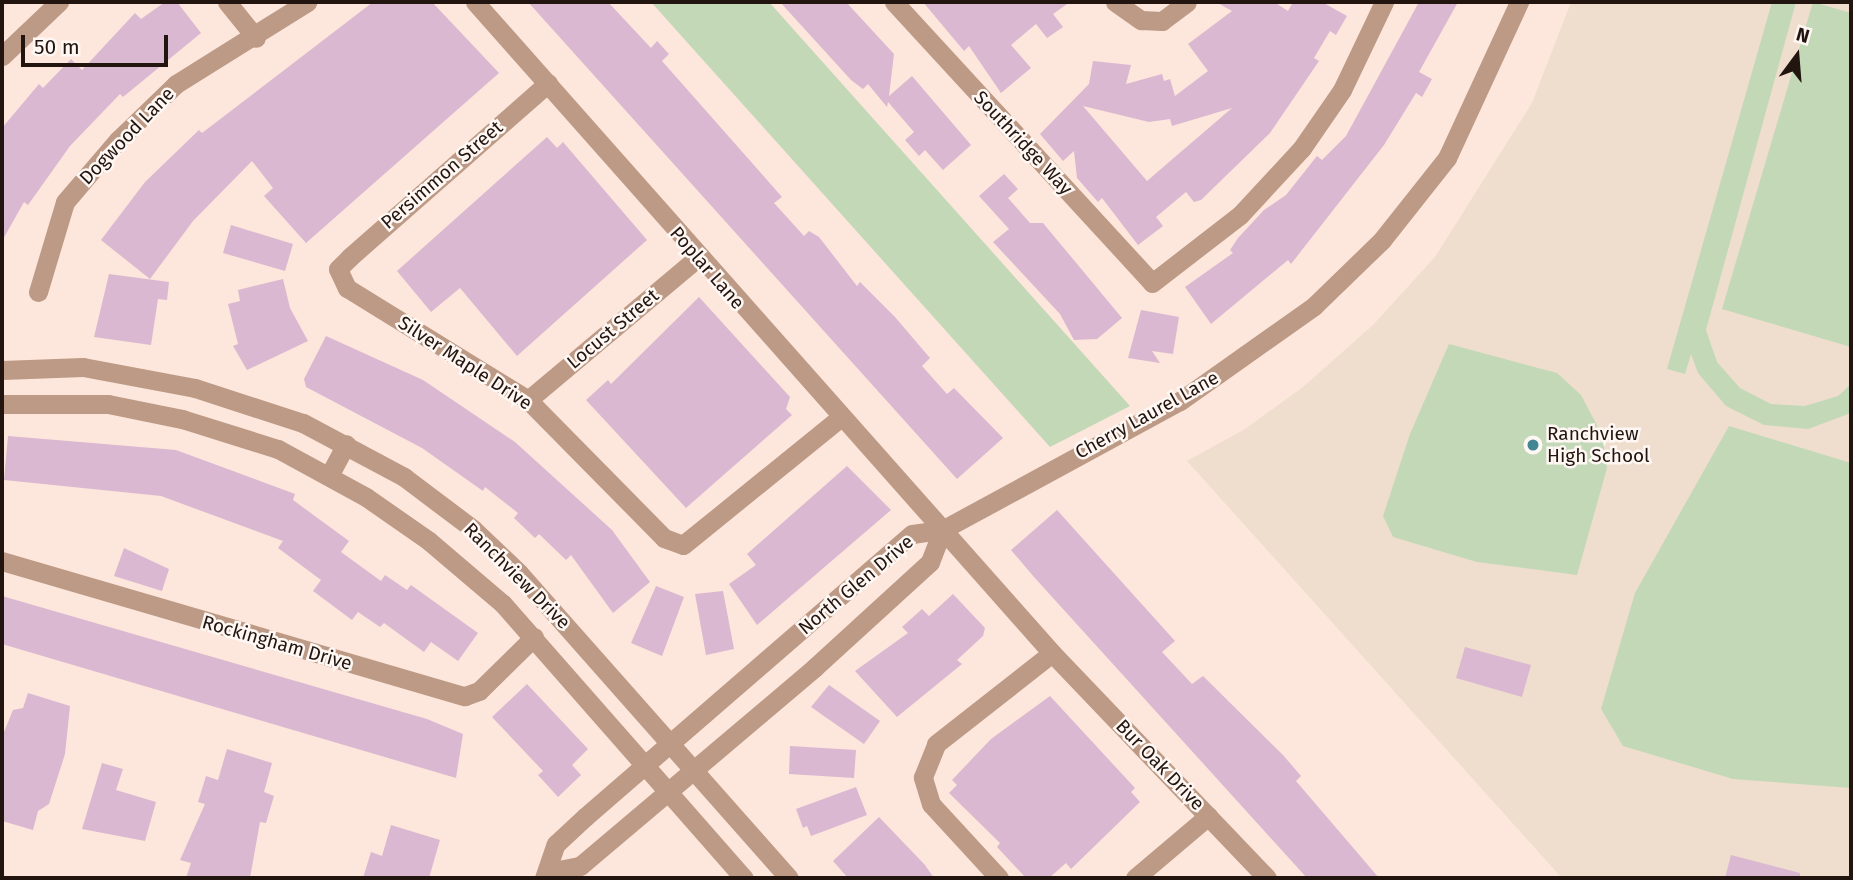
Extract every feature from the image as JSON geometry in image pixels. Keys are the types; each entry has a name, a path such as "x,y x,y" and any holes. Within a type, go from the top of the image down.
{"street":[{"path":"2,56 59,2"},
{"path":"227,2 256,38"},
{"name":"Dogwood Lane","path":"38,292 65,202 101,160 176,84 256,38 307,2"},
{"name":"Poplar Lane","path":"475,2 697,258 943,530"},
{"name":"Southridge Way","path":"894,2 1152,283 1240,215 1302,148 1342,90 1384,2"},
{"path":"1115,2 1141,20 1163,21 1187,2"},
{"name":"Cherry Laurel Lane","path":"943,530 1180,401 1314,306 1382,240 1447,158 1519,2"},
{"name":"Persimmon Street","path":"338,269 548,83"},
{"name":"Locust Street","path":"528,400 697,258"},
{"name":"Silver Maple Drive","path":"338,269 347,288 528,400 664,538 683,545 840,418"},
{"name":"Ranchview Drive","path":"2,370 83,367 155,378 303,423 346,444 473,529 670,741 789,878"},
{"name":"Ranchview Drive","path":"2,404 108,404 182,419 242,435 329,476 429,541 534,637 744,878"},
{"path":"329,476 346,444"},
{"name":"Bur Oak Drive","path":"943,530 1052,653 1267,878"},
{"name":"North Glen Drive","path":"943,530 930,562 694,769 666,790 580,866 546,875 556,844 670,741 912,534 943,530"},
{"name":"Rockingham Drive","path":"2,561 465,696 479,691 534,637"},
{"path":"999,878 931,804 923,778 936,744 1052,653"},
{"path":"1135,878 1208,816"}],"shaded area":[{"name":"Ranchview High School","path":"1571,2 1851,2 1851,878 1562,878 1187,461 1245,429 1303,387 1373,325 1435,257 1532,103"}],"green space":[{"path":"651,2 769,2 1130,406 1050,447"},
{"path":"1772,2 1796,2 1706,330 1717,362 1740,388 1771,404 1805,406 1838,396 1851,384 1851,413 1808,429 1764,425 1726,406 1698,373 1691,354 1685,374 1667,369"},
{"path":"1813,2 1851,13 1851,347 1722,309"},
{"path":"1449,344 1557,373 1581,395 1602,435 1607,468 1577,575 1477,562 1393,537 1383,516 1410,434"},
{"path":"1729,426 1851,463 1851,788 1733,779 1623,746 1601,709 1635,593"}],"building":[{"path":"165,2 177,2 201,33 123,97 120,94 70,146 28,205 24,202 2,241 2,128 39,84 43,88 71,59 82,70 135,13 141,19"},
{"path":"373,2 432,2 499,73 306,243 264,196 273,188 252,161 193,221 150,279 101,240 145,182 199,130 202,133"},
{"path":"528,2 608,2 651,48 657,41 669,54 662,61 782,197 774,203 804,236 809,231 819,237 857,286 860,282 895,317 930,358 922,366 947,394 954,388 1003,438 957,479"},
{"path":"780,2 846,2 894,54 889,96 912,76 971,145 943,170 925,150 919,156 905,140 914,132 888,102 887,107 868,84 863,89 851,80"},
{"path":"923,2 1070,2 1053,14 1063,27 1047,38 1036,24 1011,45 1031,68 1001,93 969,46 964,51"},
{"path":"1216,2 1274,2 1288,11 1293,2 1322,2 1347,16 1336,35 1330,31 1314,58 1319,61 1270,133 1201,200 1194,202 1186,192 1156,217 1163,226 1138,245 1102,198 1098,202 1077,178 1074,151 1063,161 1040,134 1089,84 1093,61 1131,65 1126,84 1162,74 1164,81 1170,79 1175,96 1208,71 1188,44 1232,11","holes":["1083,106 1149,122 1170,119 1172,126 1232,108 1147,181"]},
{"path":"1419,2 1458,2 1419,72 1432,79 1422,97 1416,93 1384,145 1291,264 1288,260 1211,324 1185,287 1233,253 1230,250 1238,238 1264,210 1286,195 1317,156 1322,160 1346,136"},
{"path":"547,137 557,148 563,142 647,240 517,356 460,288 431,312 397,271"},
{"path":"1004,174 1018,189 1008,198 1030,223 1043,223 1122,318 1097,339 1074,340 1060,314 993,242 1009,229 979,196"},
{"path":"231,225 293,244 285,271 223,253"},
{"path":"109,274 169,282 167,300 158,299 151,345 94,337"},
{"path":"283,279 290,308 308,341 247,370 233,346 238,344 228,304 240,301 238,290"},
{"path":"699,297 790,397 786,409 792,415 686,508 586,400 608,380 611,384"},
{"path":"1141,310 1179,317 1173,354 1152,351 1160,363 1128,358"},
{"path":"326,336 423,380 515,442 612,530 650,582 613,613 571,555 566,560 539,534 535,538 514,518 518,513 485,487 483,491 422,448 306,387 304,379"},
{"path":"8,436 176,450 295,494 293,500 349,541 341,552 381,581 385,575 407,590 411,585 478,633 458,661 431,642 424,652 384,623 380,627 358,612 352,620 313,591 321,580 278,548 283,541 161,496 4,480"},
{"path":"847,466 891,510 757,625 729,584 756,565 747,554"},
{"path":"1057,510 1175,641 1162,652 1192,684 1203,676 1283,755 1301,776 1296,781 1379,878 1307,878 1034,577 1011,550"},
{"path":"124,548 169,569 162,591 114,576"},
{"path":"656,586 684,597 662,656 631,643"},
{"path":"723,591 734,649 706,655 695,594"},
{"path":"953,594 985,628 983,636 957,660 962,664 897,717 855,671 908,633 902,627 922,609 929,616"},
{"path":"2,596 427,719 463,734 456,778 2,644"},
{"path":"1465,647 1531,665 1522,697 1456,678"},
{"path":"527,684 588,749 572,765 581,775 558,797 538,775 543,771 492,717"},
{"path":"829,685 880,721 864,744 811,707"},
{"path":"28,693 70,706 65,754 49,804 38,811 33,830 2,821 2,737 13,710 23,708"},
{"path":"1050,696 1135,788 1131,792 1140,802 1071,869 1066,863 1049,878 1026,878 997,847 1000,843 949,793 957,785 952,780 991,739"},
{"path":"790,746 856,750 854,778 789,774"},
{"path":"227,749 272,763 264,792 274,796 266,823 260,822 250,878 186,878 191,863 180,860 205,804 198,802 206,776 218,780"},
{"path":"102,763 123,769 116,790 156,802 145,841 82,829"},
{"path":"856,787 867,815 811,836 807,826 803,828 796,809"},
{"path":"879,817 934,878 848,878 833,861"},
{"path":"391,825 440,840 429,878 363,878 371,852 382,856"},
{"path":"1731,855 1800,873 1800,878 1725,878"}],"place":[{"name":"Ranchview High School","path":"1533,445"}]}
